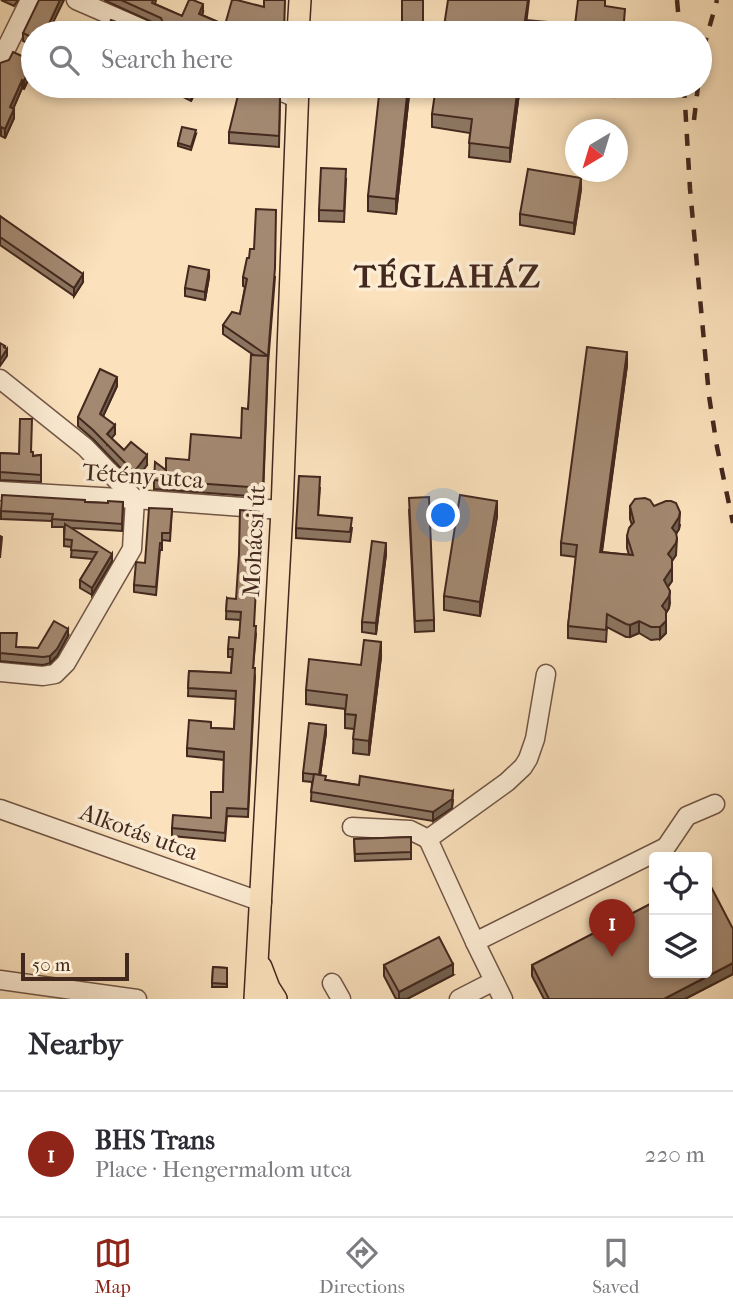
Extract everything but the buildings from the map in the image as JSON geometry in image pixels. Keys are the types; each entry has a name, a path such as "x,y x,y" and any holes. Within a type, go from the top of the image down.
{"main road":[{"path":"299,21 300,0"},
{"name":"Mohácsi út","path":"256,999 282,510 298,98"},
{"path":"259,962 275,999"}],"street":[{"path":"0,61 30,0"},
{"path":"76,0 124,21"},
{"path":"0,379 85,447 135,499 132,549 66,663 55,674 43,676 0,672"},
{"name":"Tétény utca","path":"0,491 282,510"},
{"path":"428,839 515,775 528,759 535,739 546,674"},
{"path":"475,942 666,848 687,816 715,804"},
{"name":"Alkotás utca","path":"0,808 261,902"},
{"path":"352,827 410,830 428,839 503,999"},
{"path":"0,980 137,999"},
{"path":"459,999 494,982"},
{"path":"332,983 341,999"}],"railway":[{"path":"677,0 679,21"},
{"path":"711,21 717,0"},
{"path":"685,98 690,189 709,396 733,523"},
{"path":"694,120 697,98"}],"place":[{"name":"BHS Trans","path":"612,957"}],"district":[{"name":"TÉGLAHÁZ","path":"448,276"}]}
